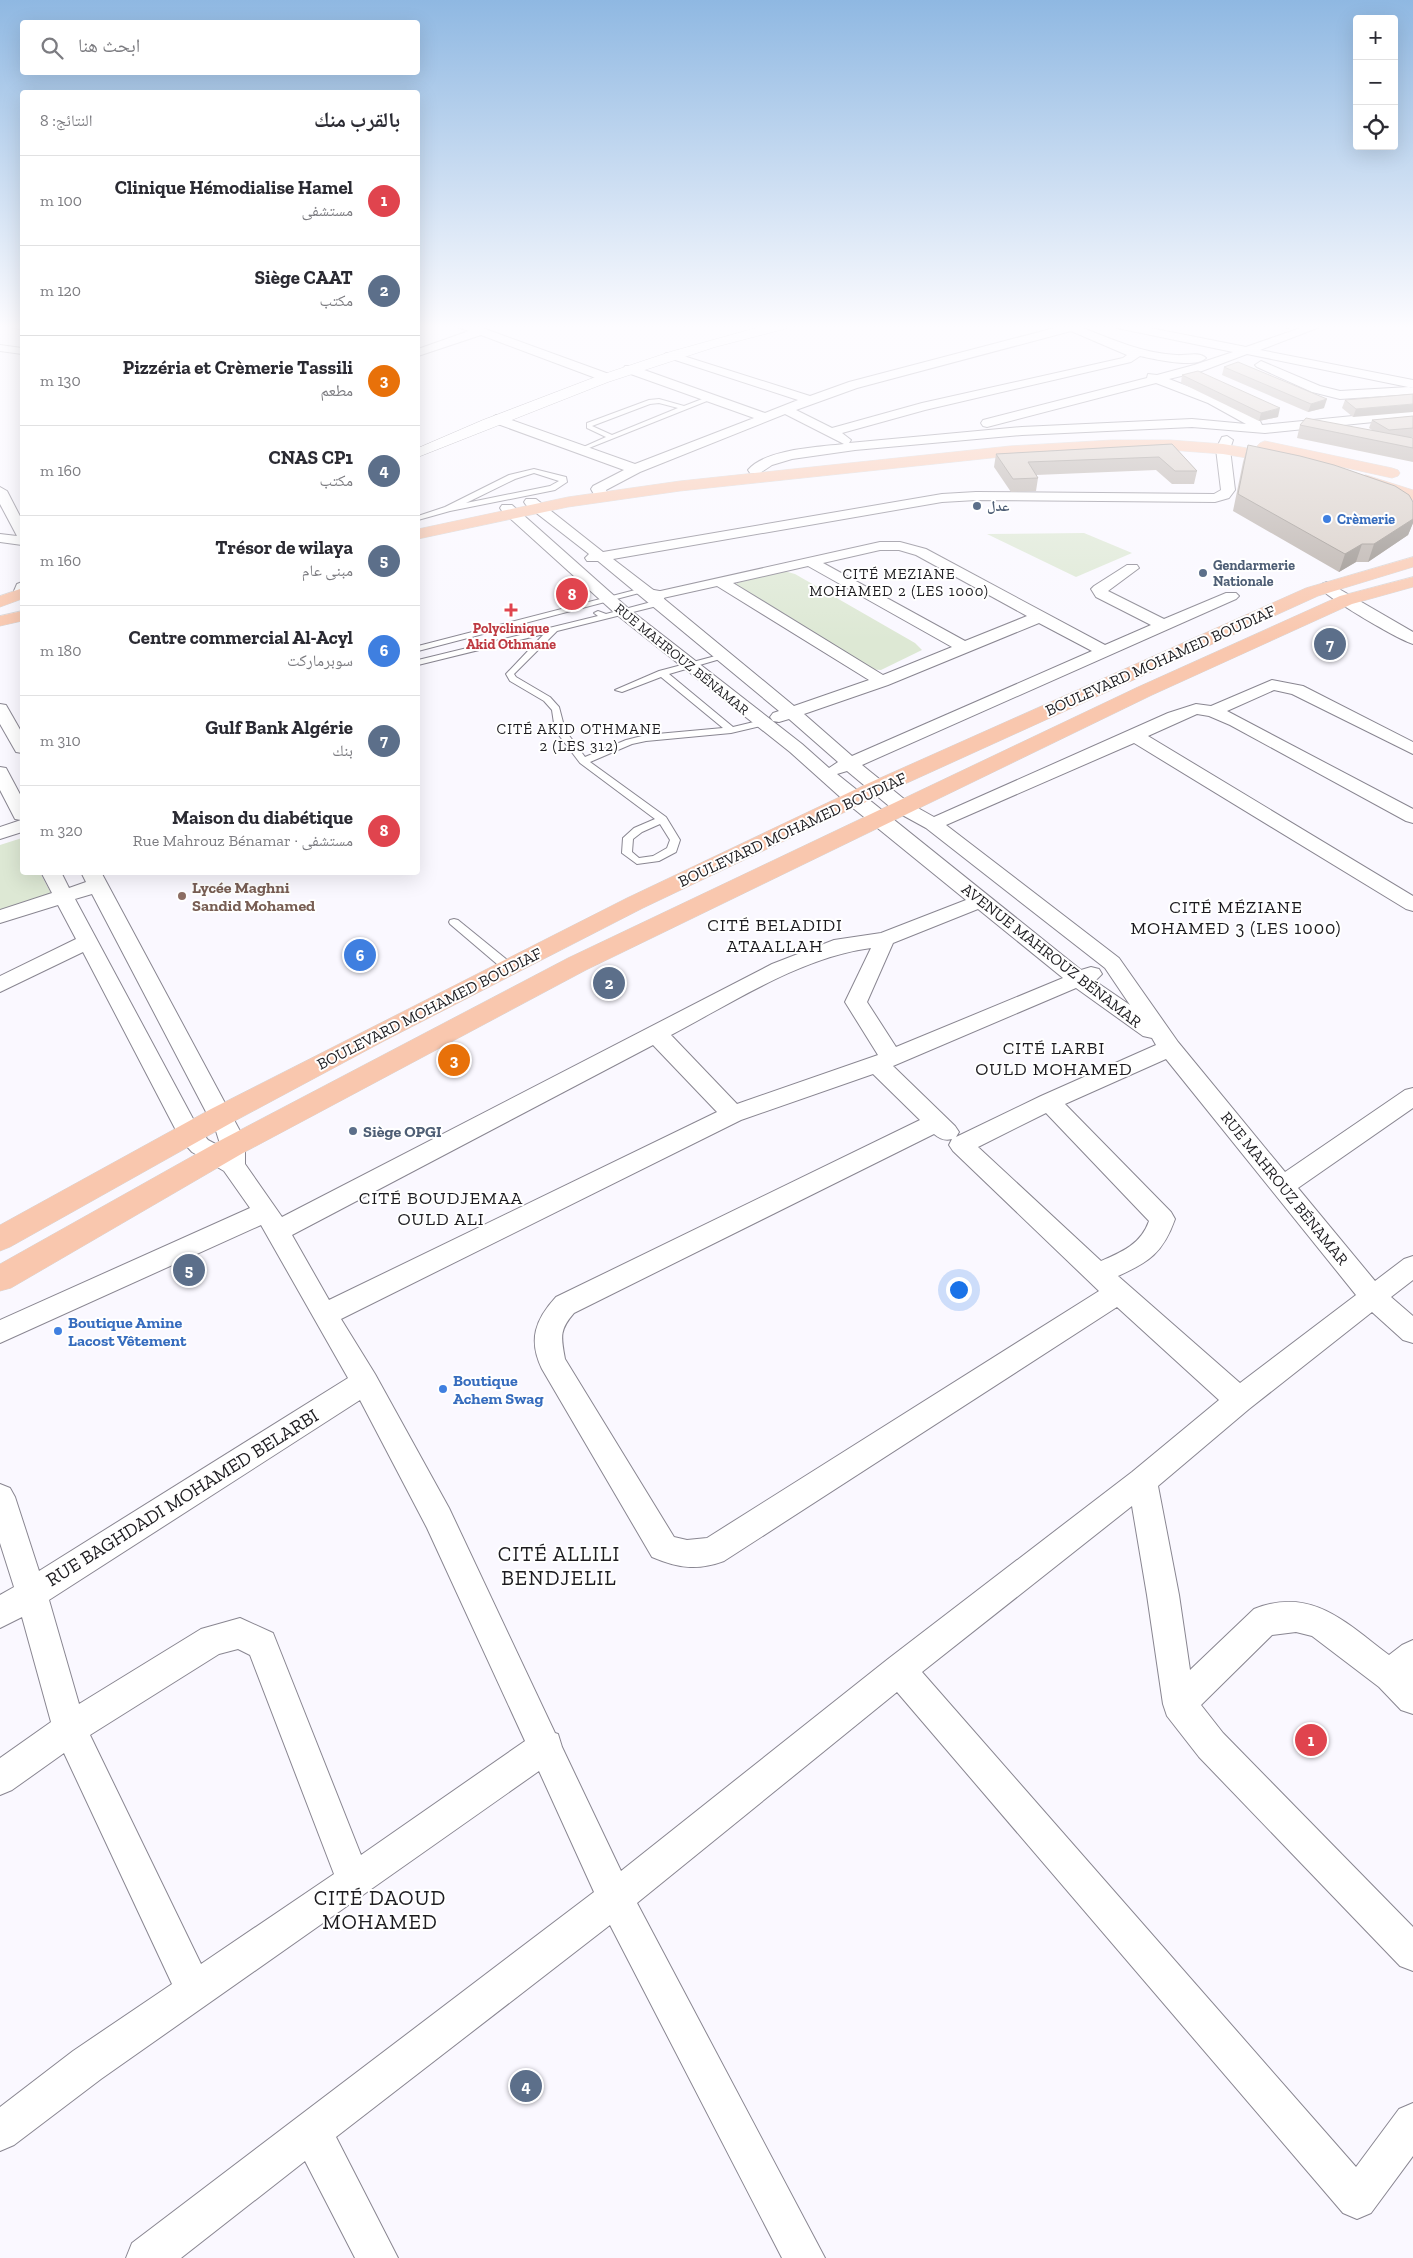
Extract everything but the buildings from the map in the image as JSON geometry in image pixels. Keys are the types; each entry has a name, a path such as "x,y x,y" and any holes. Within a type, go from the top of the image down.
{"main road":[{"path":"420,442 449,430"},
{"path":"420,452 470,430"},
{"path":"420,526 511,504 535,505 600,493 846,458 1036,440 1141,436 1201,437 1410,495"},
{"path":"600,493 1010,451 1112,445 1225,444 1403,475"},
{"path":"420,533 511,504"},
{"name":"BOULEVARD MOHAMED BOUDIAF","path":"0,1239 221,1116 635,903 877,788 1214,635 1336,594 1413,562"},
{"name":"BOULEVARD MOHAMED BOUDIAF","path":"0,1279 577,964 1145,691 1336,594 1413,582"},
{"path":"0,602 20,594"},
{"path":"0,621 20,616"}],"street":[{"path":"529,430 635,469"},
{"path":"600,493 635,469 731,430"},
{"path":"829,430 855,446"},
{"path":"832,432 838,430"},
{"path":"928,441 960,430"},
{"path":"755,470 776,458 791,455 855,446 1032,430"},
{"path":"568,562 942,498 976,496 1215,498 1224,495 1228,490 1225,444"},
{"path":"0,491 20,534"},
{"name":"RUE MAHROUZ BÉNAMAR","path":"511,504 608,600 855,800"},
{"name":"RUE MAHROUZ BÉNAMAR","path":"535,505 643,590 660,598 723,657 902,807"},
{"path":"0,538 20,538"},
{"path":"0,547 20,539"},
{"path":"660,598 809,561 880,546 900,546 921,552 1105,652"},
{"path":"809,561 962,646"},
{"path":"1132,568 1099,590 1102,594 1165,626"},
{"path":"722,582 882,680"},
{"path":"1336,594 1413,639"},
{"path":"824,773 850,764 1231,596"},
{"path":"762,723 882,680 962,646 1039,617"},
{"path":"1213,711 1272,685 1283,686 1297,690 1413,750"},
{"path":"933,824 1196,709 1213,711 1236,721 1408,808"},
{"path":"2,716 20,745"},
{"path":"1135,736 1413,905"},
{"path":"0,772 20,811"},
{"name":"AVENUE MAHROUZ BÉNAMAR","path":"855,800 1079,980 1166,1044"},
{"name":"AVENUE MAHROUZ BÉNAMAR","path":"902,807 933,824 1112,963 1166,1044"},
{"path":"0,833 20,827"},
{"path":"52,875 189,1134 200,1146 227,1156"},
{"path":"0,917 63,897 94,879 221,1116 227,1156 271,1222 365,1382 438,1518 546,1746 615,1898 804,2258"},
{"path":"0,1332 271,1222 656,1034 780,969 841,945 885,940 981,901"},
{"path":"885,940 856,1002 884,1061 937,1122 961,1145 1098,1274 1239,1400"},
{"path":"0,985 22,972 87,942"},
{"path":"324,1315 732,1114 884,1061 1079,980 1112,963"},
{"path":"656,1034 732,1114"},
{"path":"961,1145 1166,1044"},
{"name":"RUE MAHROUZ BÉNAMAR","path":"1166,1044 1373,1297 1413,1332"},
{"path":"167,1094 201,1079"},
{"path":"1283,1186 1413,1096"},
{"path":"1049,1102 1162,1219 1158,1234 1148,1249 1098,1274"},
{"path":"937,1122 564,1305 550,1322 548,1335 552,1361 663,1547 676,1553 694,1556 713,1551 1118,1292"},
{"path":"147,2258 312,2133 615,1898 899,1670 1142,1481 1239,1400 1413,1266"},
{"name":"RUE BAGHDADI MOHAMED BELARBI","path":"0,1613 365,1382"},
{"path":"1142,1481 1163,1595 1179,1704 1211,1746 1413,1953"},
{"path":"0,1497 31,1592 70,1729 196,1992"},
{"path":"1179,1704 1265,1620 1296,1617 1319,1622 1402,1666 1413,1698"},
{"path":"0,1778 70,1729 212,1640 240,1633 262,1644 354,1882"},
{"path":"899,1670 1357,2199 1413,2123"},
{"path":"0,2132 87,2065 196,1992 546,1746"},
{"path":"312,2133 377,2258"}],"lane":[{"path":"593,430 611,437"},
{"path":"582,449 628,430"},
{"path":"420,517 448,509 522,473 534,471 563,480 564,482 511,504 448,509"},
{"path":"420,656 590,608 608,600 643,590"},
{"path":"420,662 605,617 660,598"},
{"path":"420,648 590,608 605,617"},
{"path":"554,629 520,662 510,674 512,679 547,699 556,708 560,730 583,761 662,819 675,840 672,850 655,859 637,861 627,853 628,838 638,830 662,819"},
{"path":"619,690 690,665 723,657"},
{"path":"662,674 731,730"},
{"path":"583,761 629,742 646,738 731,730 762,723"},
{"path":"454,922 508,967"}],"green space":[{"path":"1084,533 1132,553 1076,577 987,534"},
{"path":"784,571 795,574 915,643 922,650 881,670 867,669 734,588 737,583"},
{"path":"20,839 20,875 41,875 52,895 0,912 0,845"}],"place":[{"name":"عدل","path":"977,506"},
{"name":"Crèmerie","path":"1327,519"},
{"name":"Gendarmerie Nationale","path":"1203,573"},
{"name":"Maison du diabétique","path":"572,594"},
{"name":"Polyclinique Akid Othmane","path":"511,610"},
{"name":"Gulf Bank Algérie","path":"1330,644"},
{"name":"Lycée Maghni Sandid Mohamed","path":"182,896"},
{"name":"Centre commercial Al-Acyl","path":"360,955"},
{"name":"Siège CAAT","path":"609,983"},
{"name":"Pizzéria et Crèmerie Tassili","path":"454,1060"},
{"name":"Siège OPGI","path":"353,1131"},
{"name":"Trésor de wilaya","path":"189,1270"},
{"name":"Boutique Amine Lacost Vêtement","path":"58,1331"},
{"name":"Boutique Achem Swag","path":"443,1389"},
{"name":"Clinique Hémodialise Hamel","path":"1311,1740"},
{"name":"CNAS CP1","path":"526,2086"}],"district":[{"name":"CITÉ MEZIANE MOHAMED 2 (LES 1000)","path":"899,582"},
{"name":"CITÉ AKID OTHMANE 2 (LES 312)","path":"579,738"},
{"name":"CITÉ MÉZIANE MOHAMED 3 (LES 1000)","path":"1236,918"},
{"name":"CITÉ BELADIDI ATAALLAH","path":"775,935"},
{"name":"CITÉ LARBI OULD MOHAMED","path":"1054,1058"},
{"name":"CITÉ BOUDJEMAA OULD ALI","path":"441,1208"},
{"name":"CITÉ ALLILI BENDJELIL","path":"559,1566"},
{"name":"CITÉ DAOUD MOHAMED","path":"380,1910"}]}
